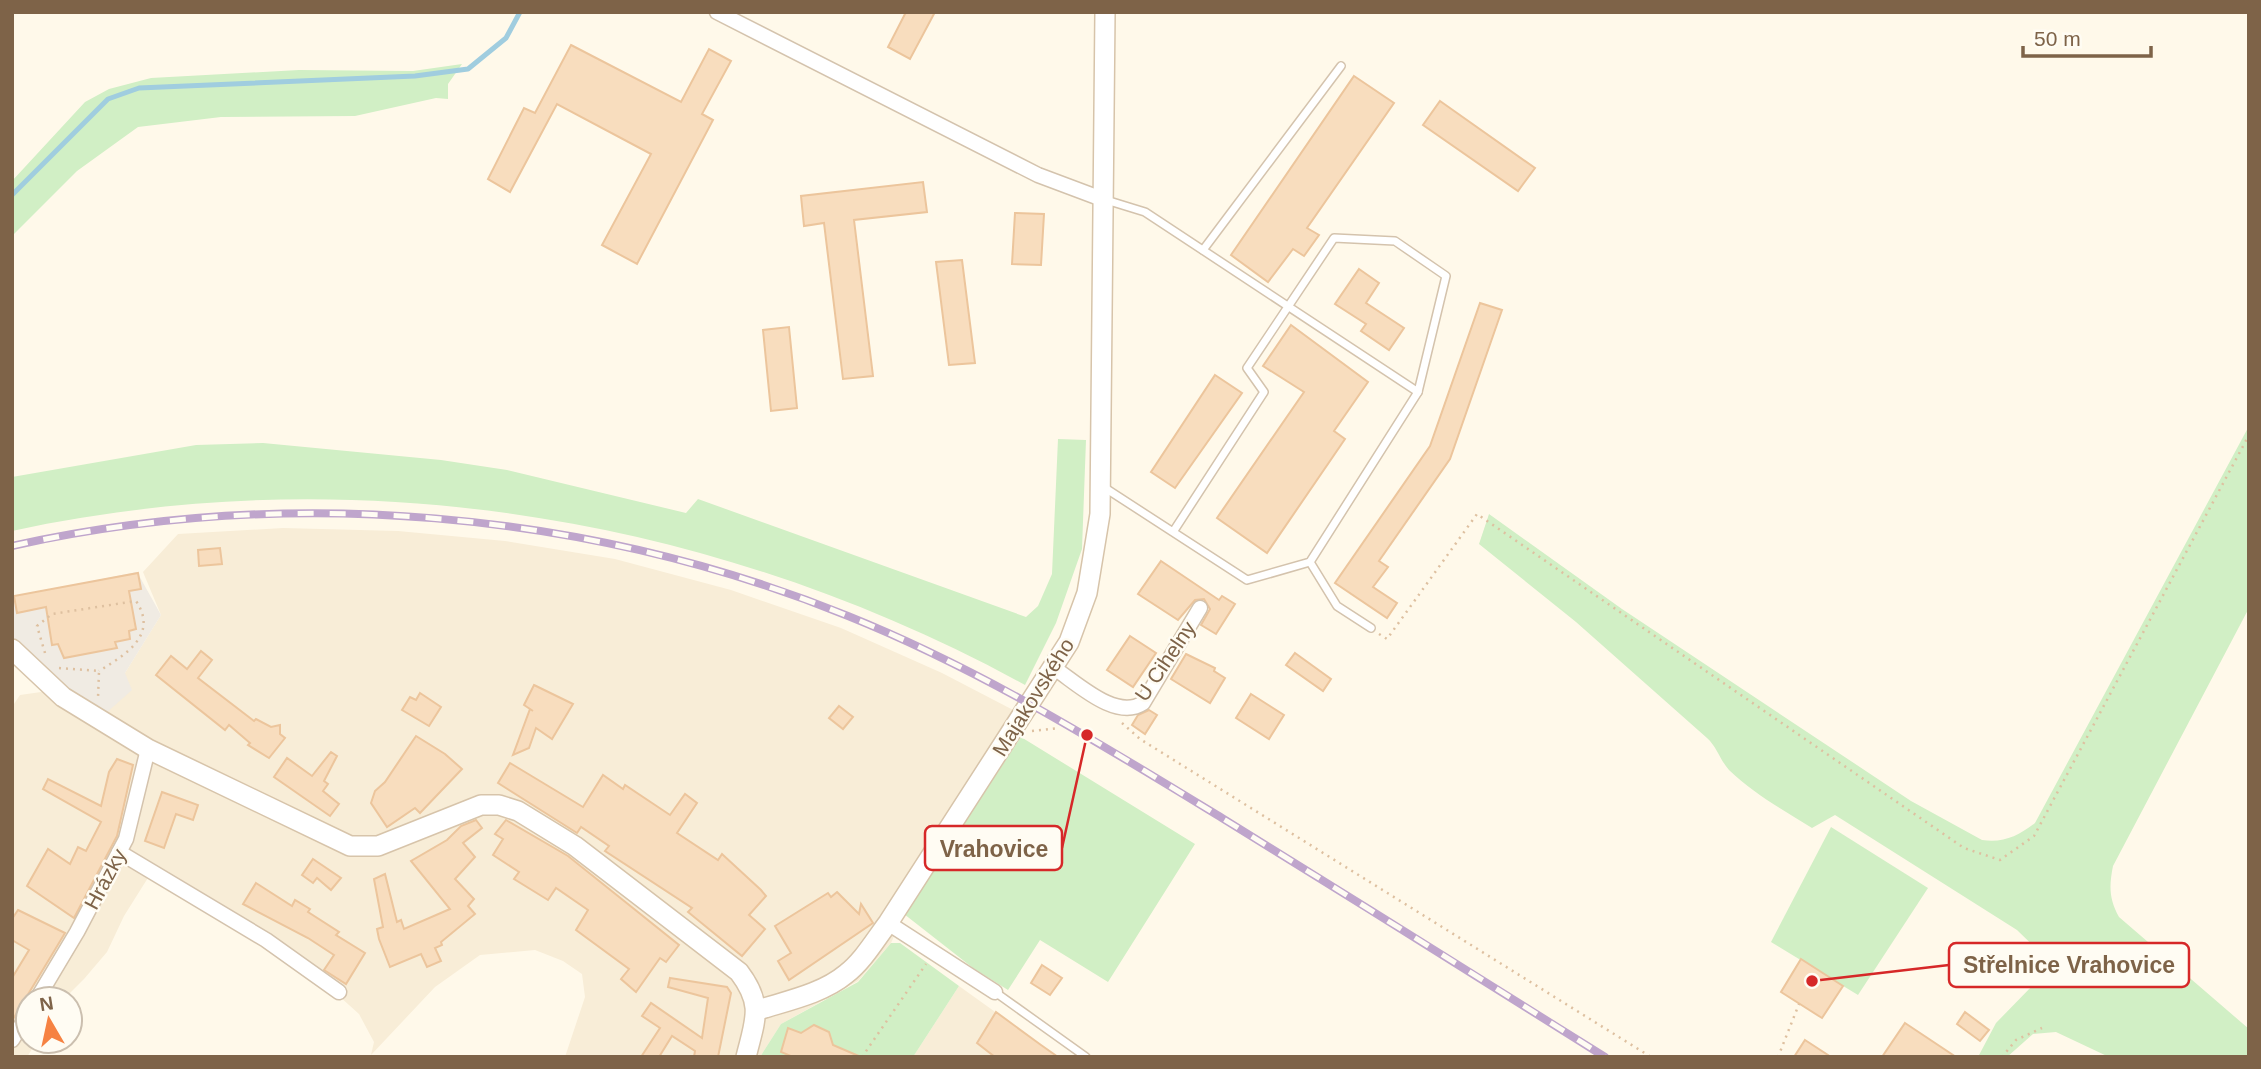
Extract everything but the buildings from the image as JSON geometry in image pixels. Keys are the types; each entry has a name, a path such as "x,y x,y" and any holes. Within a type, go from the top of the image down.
{"street":[{"path":"717,12 1038,175 1102,199"},
{"name":"Majakovského","path":"758,1010 837,980 861,958 888,923 1054,668 1079,618 1087,593 1099,524 1101,485 1105,12"},
{"name":"U Cihelny","path":"1054,668 1116,708 1131,709 1143,703 1200,608"},
{"path":"12,649 64,697 148,749 350,846 378,846 481,805 499,805 518,811 575,846 718,953 747,982 758,1010 746,1057"},
{"name":"Hrázky","path":"45,985 126,839 148,749"},
{"path":"119,852 266,940 339,992"},
{"path":"888,923 995,992"}],"lane":[{"path":"1203,250 1341,66"},
{"path":"1102,199 1145,212 1418,392"},
{"path":"1101,485 1173,532 1247,580 1310,562 1418,392 1446,276 1395,242 1334,238 1286,305 1247,368 1264,392 1173,532"},
{"path":"1310,562 1337,606 1371,628"},
{"path":"995,992 1086,1057"}],"path":[{"path":"1371,628 1387,639 1477,514 1964,848 2000,860 2034,836 2249,435"},
{"path":"136,601 145,614 143,632 126,654 99,671 60,669 43,651 37,626 52,614 136,601"},
{"path":"98,719 99,671"},
{"path":"1116,708 1118,720 1140,739 1651,1057"},
{"path":"862,1057 934,953"},
{"path":"1778,1057 1799,1004"},
{"path":"2002,1057 2016,1040 2042,1028"}],"shaded area":[{"path":"283,528 398,531 505,541 615,559 731,590 841,628 942,673 1017,712 1021,737 904,914 891,943 858,981 781,1024 760,1057 565,1057 585,997 582,974 563,961 535,950 480,955 435,987 371,1055 374,1042 359,1014 329,987 151,873 124,916 107,952 78,985 14,985 14,1055 28,1055 12,1057 12,707 20,695 62,689 125,673 161,615 143,572 178,534"},
{"path":"137,572 161,615 125,673 132,690 105,714 62,689 12,636 12,597"},
{"path":"959,986 1058,1057 913,1057"}],"green space":[{"path":"462,64 448,84 448,99 436,98 355,116 221,117 138,127 77,171 12,236 12,181 85,102 109,89 151,78 299,70 413,71"},
{"path":"2249,426 2249,608 2113,866 2111,886 2113,904 2119,917 2249,1029 2249,1057 2109,1057 2056,1032 2033,1034 2007,1057 1978,1057 1996,1023 2036,982 2045,957 2017,930 1835,815 1812,828 1759,794 1729,770 1707,738 1576,622 1479,544 1489,514 1622,609 1911,801 1982,840 2004,839 2017,835 2035,823"},
{"path":"1058,439 1086,440 1082,549 1056,623 1025,685 908,627 786,580 660,543 532,517 403,502 272,500 141,509 12,531 12,477 196,445 263,443 441,460 507,470 686,513 698,499 1026,617 1038,606 1052,574"},
{"path":"1021,737 1195,844 1108,982 1040,940 1008,990 973,968 904,914"},
{"path":"1831,827 1928,888 1858,995 1771,942"},
{"path":"891,943 900,943 959,986 913,1057 760,1057 781,1024 858,982"}],"waterway":[{"path":"12,195 108,99 139,88 415,76 468,69 506,38 520,12"}],"railway":[{"path":"12,546 116,527 222,516 329,513 435,518 541,531 646,552 748,580 848,616 897,637 1039,709 1222,818 1605,1057"}],"place":[{"name":"Vrahovice","path":"1087,735"},
{"name":"Střelnice Vrahovice","path":"1812,981"}]}
